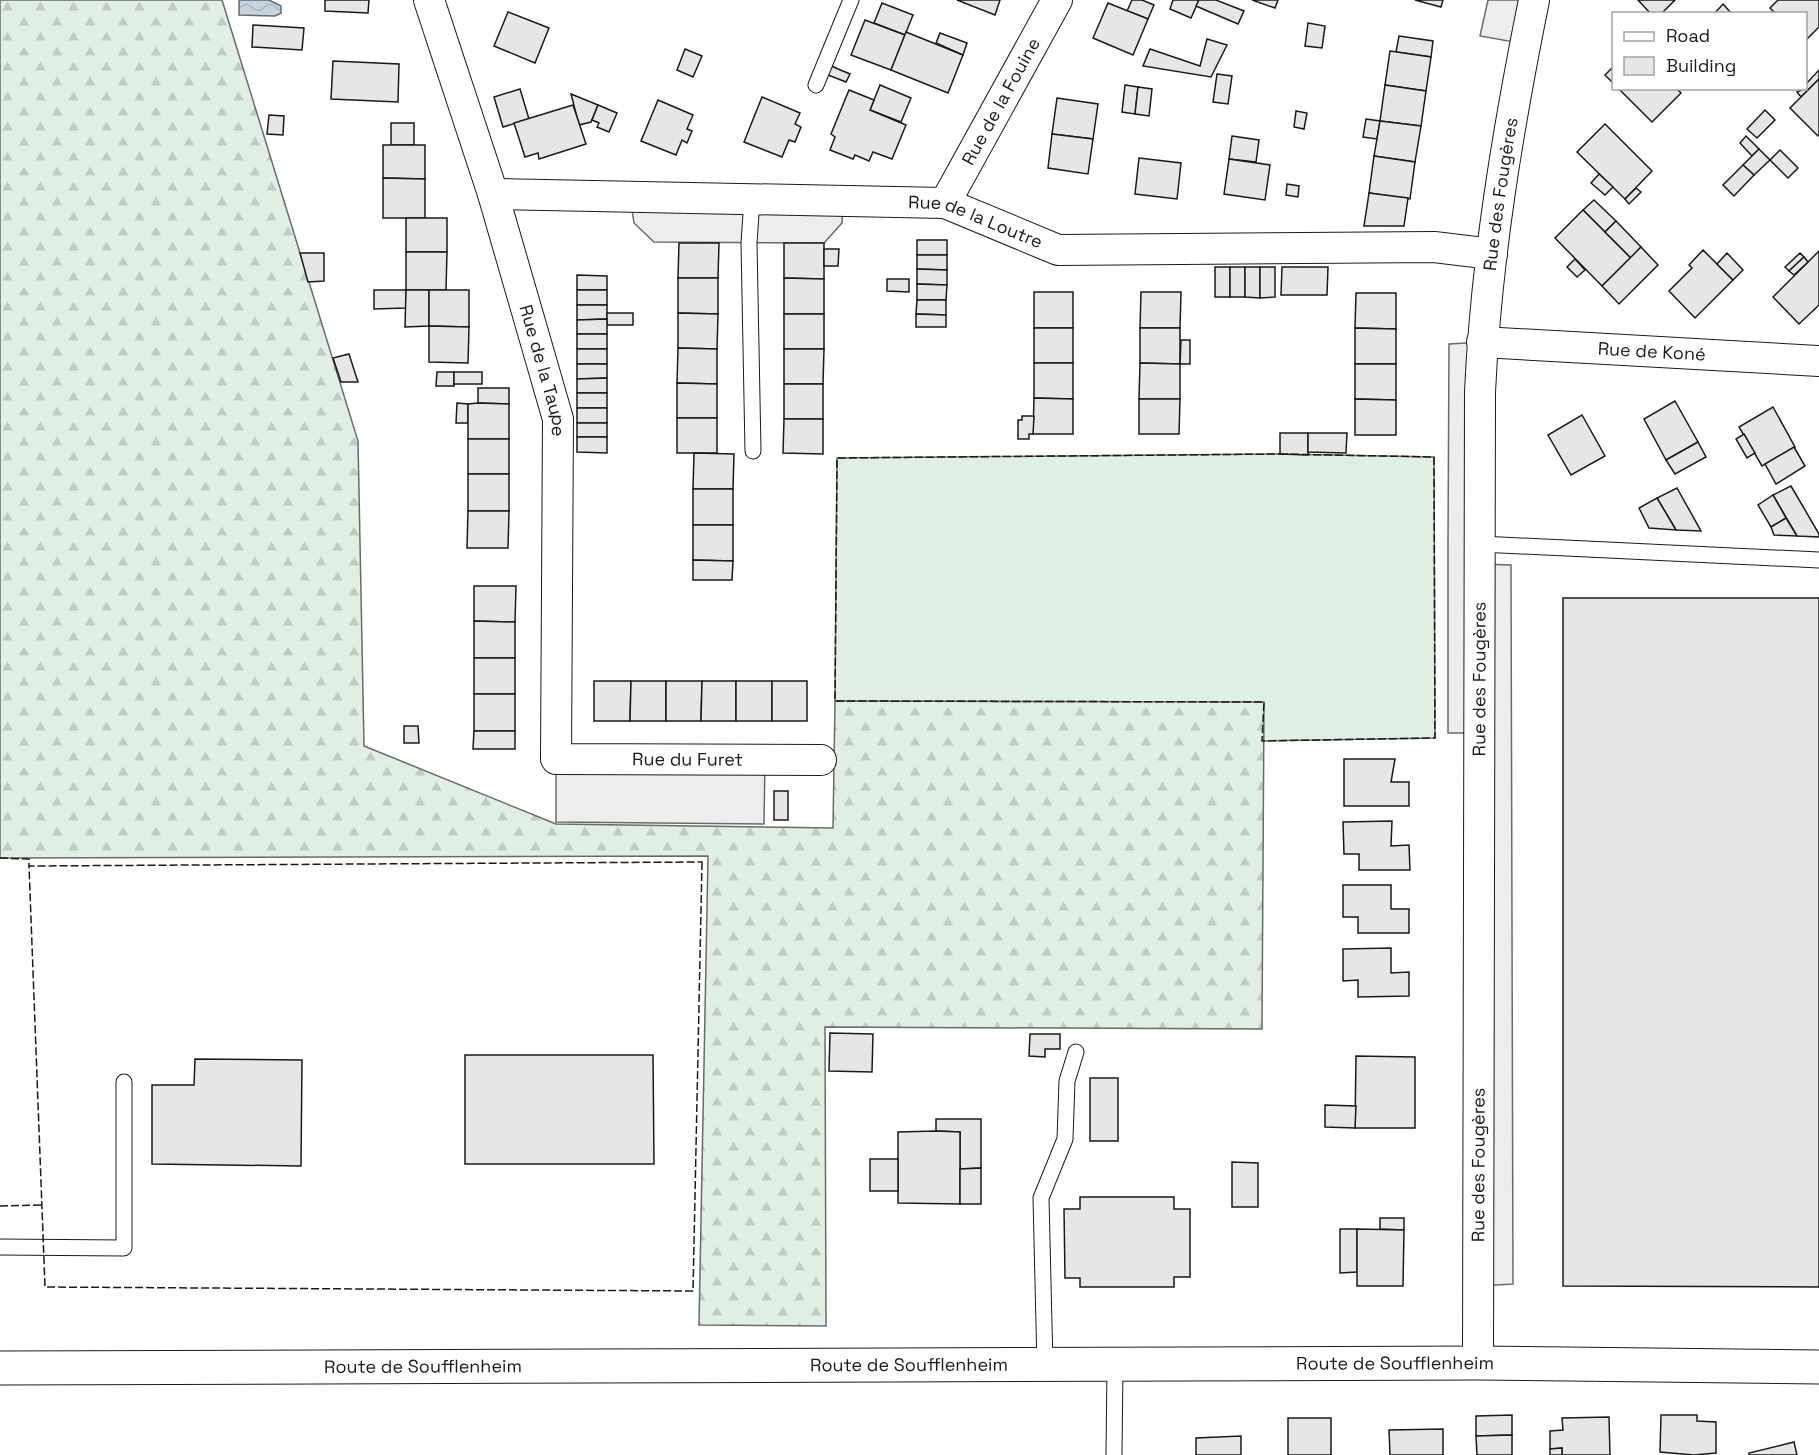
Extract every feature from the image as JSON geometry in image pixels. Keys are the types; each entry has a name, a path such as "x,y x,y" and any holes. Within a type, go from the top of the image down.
{"main road":[{"name":"Route de Soufflenheim","path":"0,1368 1478,1363 1819,1366"}],"street":[{"name":"Rue de la Taupe","path":"429,0 493,194 558,419 556,759"},
{"name":"Rue de la Fouine","path":"945,203 1057,0"},
{"name":"Rue des Fougères","path":"1478,1363 1482,342 1498,198 1534,0"},
{"name":"Rue de la Loutre","path":"493,194 945,203 1058,250 1434,247 1492,254"},
{"name":"Rue de Koné","path":"1482,342 1819,361"},
{"name":"Rue du Furet","path":"556,759 821,760"}],"lane":[{"path":"816,85 851,0"},
{"path":"753,199 749,243 753,451"},
{"path":"1480,543 1819,560"},
{"path":"1045,1366 1041,1197 1065,1139 1066,1081 1076,1052"},
{"path":"0,1246 124,1248 124,1082"},
{"path":"1114,1455 1115,1365"}],"green space":[{"path":"0,0 222,0 358,441 364,746 556,824 833,828 835,701 1264,702 1262,1029 825,1027 826,1326 699,1325 708,856 0,858"},
{"path":"1280,454 1434,457 1435,738 1262,741 1263,702 835,701 837,458"}],"shaded area":[{"path":"1488,0 1534,0 1525,44 1480,36"},
{"path":"630,197 843,201 842,223 824,243 654,242 634,223"},
{"path":"1482,342 1480,564 1511,565 1513,1284 1479,1286 1479,733 1448,733 1448,543 1449,344"},
{"path":"556,759 765,760 764,824 556,822"}],"water":[{"path":"239,0 269,0 281,6 281,13 275,16 239,15"}],"building":[{"path":"325,0 369,0 368,13 325,11"},
{"path":"957,0 1000,0 995,15"},
{"path":"1132,0 1142,0 1154,5 1148,19 1127,11"},
{"path":"1173,0 1199,0 1191,18 1170,9"},
{"path":"1199,0 1216,0 1244,11 1238,24 1196,6"},
{"path":"1252,0 1278,0 1275,8"},
{"path":"1415,0 1443,0 1441,7"},
{"path":"1638,0 1675,0 1663,12 1649,12"},
{"path":"1778,0 1819,0 1819,27 1807,39 1807,12 1774,12 1770,8"},
{"path":"882,3 913,15 905,35 874,23"},
{"path":"1108,3 1148,19 1133,55 1093,38"},
{"path":"1723,4 1730,12 1716,12"},
{"path":"508,12 549,28 535,63 494,46"},
{"path":"865,20 905,35 891,70 851,55"},
{"path":"1308,23 1325,26 1322,48 1305,46"},
{"path":"253,25 304,28 302,50 252,47"},
{"path":"906,32 963,55 948,93 891,70"},
{"path":"940,33 967,43 963,55 936,43"},
{"path":"1399,36 1433,41 1431,57 1396,52"},
{"path":"1207,39 1227,45 1211,77 1143,66 1150,49 1200,66"},
{"path":"685,49 702,56 693,77 677,70"},
{"path":"1390,51 1431,57 1426,91 1385,85"},
{"path":"333,61 399,64 398,102 331,99"},
{"path":"831,66 850,74 846,82 828,75"},
{"path":"1612,68 1612,82 1605,75"},
{"path":"1819,70 1819,79 1801,97 1797,92 1807,90 1807,83"},
{"path":"1217,74 1232,76 1228,104 1213,102"},
{"path":"1819,79 1819,135 1818,136 1790,108"},
{"path":"880,85 911,98 901,122 870,110"},
{"path":"1125,85 1138,87 1135,114 1122,112"},
{"path":"1385,85 1426,91 1421,126 1380,121"},
{"path":"1138,87 1152,89 1149,116 1135,114"},
{"path":"520,89 529,119 503,127 494,97"},
{"path":"849,90 874,100 870,110 906,125 892,159 873,152 869,161 855,155 853,159 830,150 835,137 831,134"},
{"path":"1620,90 1678,90 1681,93 1652,122"},
{"path":"571,94 598,105 591,122 579,125"},
{"path":"762,97 800,113 795,124 801,127 795,142 789,140 782,157 744,142"},
{"path":"1057,98 1098,104 1093,139 1052,134"},
{"path":"658,100 693,115 687,129 692,131 687,143 682,140 676,155 641,141"},
{"path":"573,105 586,144 539,159 538,153 525,157 514,123"},
{"path":"598,105 617,113 609,132 597,127 599,123 592,120"},
{"path":"1765,110 1775,120 1757,138 1747,129"},
{"path":"1296,111 1307,113 1304,129 1294,127"},
{"path":"269,115 284,116 283,135 267,134"},
{"path":"1366,119 1380,121 1377,139 1363,137"},
{"path":"1380,121 1421,126 1415,162 1374,156"},
{"path":"391,123 414,123 414,145 391,145"},
{"path":"1605,124 1652,171 1625,199 1577,152"},
{"path":"1052,134 1093,139 1088,174 1048,168"},
{"path":"1232,136 1259,140 1256,162 1229,159"},
{"path":"1746,136 1759,149 1752,156 1740,143"},
{"path":"383,145 425,145 425,179 383,178"},
{"path":"1759,149 1770,160 1754,175 1743,165"},
{"path":"1780,150 1798,168 1788,178 1770,160"},
{"path":"1374,156 1415,162 1410,199 1369,193"},
{"path":"1139,158 1181,163 1177,199 1135,194"},
{"path":"1229,159 1270,165 1265,200 1224,194"},
{"path":"1743,165 1754,175 1734,196 1723,185"},
{"path":"1599,174 1613,187 1605,195 1591,183"},
{"path":"383,178 425,179 425,218 383,218"},
{"path":"1287,184 1299,186 1298,197 1286,195"},
{"path":"1636,188 1641,192 1629,204 1625,199"},
{"path":"1369,193 1408,198 1404,226 1364,226"},
{"path":"1594,200 1616,221 1605,232 1583,210"},
{"path":"1583,210 1631,258 1602,286 1555,238"},
{"path":"406,218 447,218 447,252 406,252"},
{"path":"1616,221 1641,247 1631,258 1605,232"},
{"path":"917,240 947,240 947,255 917,255"},
{"path":"679,243 719,243 718,278 678,278"},
{"path":"784,243 824,243 824,279 784,278"},
{"path":"1641,247 1658,265 1619,304 1602,286"},
{"path":"824,249 839,249 838,266 824,266"},
{"path":"1703,250 1733,280 1695,318 1669,291 1692,268 1689,265"},
{"path":"1819,251 1819,305 1799,324 1773,297"},
{"path":"406,252 447,252 446,290 406,290"},
{"path":"300,253 324,253 324,281 308,282"},
{"path":"1727,253 1743,270 1733,280 1717,264"},
{"path":"1800,253 1804,257 1789,271 1785,267"},
{"path":"917,255 947,255 947,270 917,269"},
{"path":"1804,257 1808,262 1794,275 1789,271"},
{"path":"1575,259 1585,270 1577,277 1567,267"},
{"path":"1215,267 1230,267 1230,297 1215,297"},
{"path":"1230,267 1245,267 1245,297 1230,297"},
{"path":"1245,267 1260,267 1260,298 1245,297"},
{"path":"1260,267 1275,267 1275,297 1260,298"},
{"path":"1282,267 1328,267 1327,295 1281,295"},
{"path":"917,269 947,270 947,285 917,284"},
{"path":"577,275 607,276 607,290 577,290"},
{"path":"678,278 718,278 718,314 678,313"},
{"path":"784,278 824,279 824,314 784,314"},
{"path":"887,279 909,279 909,292 887,291"},
{"path":"917,284 947,285 946,300 917,300"},
{"path":"374,290 406,290 406,308 374,309"},
{"path":"406,290 429,290 429,326 405,327"},
{"path":"429,290 469,290 469,327 429,326"},
{"path":"577,290 607,290 607,305 577,305"},
{"path":"1034,292 1073,292 1073,328 1034,328"},
{"path":"1141,292 1181,292 1180,328 1140,328"},
{"path":"1356,293 1396,293 1396,329 1355,328"},
{"path":"917,300 946,300 946,315 916,314"},
{"path":"577,305 607,305 607,319 577,320"},
{"path":"607,313 633,313 633,325 607,325"},
{"path":"678,313 718,314 717,349 678,348"},
{"path":"784,314 824,314 824,349 784,349"},
{"path":"916,314 946,315 946,327 916,327"},
{"path":"607,319 607,334 577,334 577,320"},
{"path":"429,326 469,327 468,363 429,362"},
{"path":"1034,328 1073,328 1073,363 1034,363"},
{"path":"1140,328 1180,328 1180,364 1140,363"},
{"path":"1355,328 1396,329 1396,364 1355,364"},
{"path":"577,334 607,334 607,349 577,349"},
{"path":"1181,340 1190,340 1190,364 1180,364"},
{"path":"678,348 717,349 717,384 677,383"},
{"path":"577,349 607,349 607,364 577,364"},
{"path":"784,349 824,349 823,384 784,384"},
{"path":"349,354 358,382 341,382 333,358"},
{"path":"1034,363 1073,363 1073,399 1034,398"},
{"path":"1140,363 1180,364 1180,399 1139,399"},
{"path":"577,364 607,364 607,378 577,379"},
{"path":"1355,364 1396,364 1396,400 1355,399"},
{"path":"437,372 454,372 454,386 436,386"},
{"path":"454,372 482,372 482,384 454,384"},
{"path":"607,378 607,393 577,393 577,379"},
{"path":"677,383 717,384 717,418 677,418"},
{"path":"784,384 823,384 823,419 784,419"},
{"path":"478,388 509,388 509,404 478,403"},
{"path":"577,393 607,393 607,408 577,408"},
{"path":"1034,398 1073,399 1073,434 1033,434"},
{"path":"1139,399 1180,399 1179,434 1139,434"},
{"path":"1355,399 1396,400 1396,435 1355,435"},
{"path":"1675,401 1698,442 1666,460 1644,419"},
{"path":"457,403 468,404 468,423 456,423"},
{"path":"468,404 509,404 509,439 468,439"},
{"path":"1773,407 1795,447 1762,466 1739,427"},
{"path":"577,408 607,408 607,423 577,423"},
{"path":"1582,415 1605,456 1571,475 1548,435"},
{"path":"1022,416 1034,416 1033,434 1029,434 1029,439 1018,439 1018,420 1022,420"},
{"path":"677,418 717,418 717,453 677,453"},
{"path":"784,419 823,419 823,454 783,453"},
{"path":"577,423 607,423 607,437 577,437"},
{"path":"1280,433 1308,433 1308,455 1280,454"},
{"path":"1308,433 1347,433 1346,453 1308,452"},
{"path":"1744,434 1755,453 1747,458 1736,439"},
{"path":"577,437 607,437 607,453 577,452"},
{"path":"468,439 509,439 509,474 468,474"},
{"path":"1698,442 1706,457 1675,474 1666,460"},
{"path":"1794,447 1805,466 1776,484 1765,464"},
{"path":"694,453 734,454 733,489 693,489"},
{"path":"468,474 509,474 509,511 468,511"},
{"path":"1791,486 1819,537 1797,536 1773,495"},
{"path":"1677,488 1701,531 1676,530 1657,498"},
{"path":"693,489 733,489 733,525 693,525"},
{"path":"1773,495 1786,518 1771,527 1758,505"},
{"path":"1657,498 1676,530 1649,528 1639,508"},
{"path":"468,511 509,511 508,548 467,548"},
{"path":"1786,518 1797,536 1774,535 1771,527"},
{"path":"693,525 733,525 733,561 693,560"},
{"path":"693,560 733,561 732,580 693,580"},
{"path":"474,586 516,586 515,622 474,621"},
{"path":"1563,598 1819,598 1819,1287 1563,1286"},
{"path":"474,621 515,622 515,658 474,658"},
{"path":"474,658 515,658 515,694 474,694"},
{"path":"594,681 631,681 630,721 594,721"},
{"path":"631,681 666,681 666,721 630,721"},
{"path":"666,681 702,681 701,721 666,721"},
{"path":"702,681 736,681 736,721 701,721"},
{"path":"736,681 772,681 772,721 736,721"},
{"path":"772,681 807,681 807,721 772,721"},
{"path":"474,694 515,694 515,731 474,731"},
{"path":"404,726 418,726 419,743 404,743"},
{"path":"474,731 515,731 515,749 473,749"},
{"path":"1344,759 1395,759 1391,782 1409,782 1409,806 1344,806"},
{"path":"774,791 788,791 788,820 774,820"},
{"path":"1392,821 1391,846 1409,845 1410,870 1359,870 1359,854 1344,854 1343,822"},
{"path":"1343,885 1391,885 1391,909 1409,909 1409,933 1358,933 1358,917 1343,917"},
{"path":"1391,948 1391,973 1409,972 1409,996 1358,997 1358,980 1343,981 1343,949"},
{"path":"830,1033 873,1034 872,1072 829,1071"},
{"path":"1030,1034 1060,1034 1060,1049 1045,1049 1045,1057 1029,1056"},
{"path":"465,1055 653,1055 654,1164 465,1164"},
{"path":"1356,1056 1415,1057 1415,1128 1355,1128"},
{"path":"195,1059 302,1060 301,1166 152,1164 152,1085 194,1085"},
{"path":"1090,1078 1118,1078 1118,1141 1090,1141"},
{"path":"1325,1105 1356,1106 1355,1128 1325,1127"},
{"path":"936,1119 981,1119 981,1168 960,1169 960,1132 936,1131"},
{"path":"898,1132 960,1132 960,1204 898,1203"},
{"path":"870,1159 898,1159 898,1191 870,1191"},
{"path":"1232,1162 1258,1163 1258,1207 1232,1207"},
{"path":"981,1168 981,1204 960,1204 960,1169"},
{"path":"1080,1197 1174,1197 1174,1209 1190,1209 1190,1277 1174,1277 1174,1287 1080,1287 1080,1278 1065,1278 1064,1209 1080,1209"},
{"path":"1380,1218 1404,1218 1404,1230 1380,1229"},
{"path":"1340,1229 1357,1229 1357,1272 1340,1273"},
{"path":"1357,1229 1404,1230 1403,1286 1357,1286"},
{"path":"1512,1415 1512,1435 1476,1436 1476,1416"},
{"path":"1661,1415 1697,1415 1697,1421 1716,1422 1716,1453 1694,1455 1660,1452"},
{"path":"1609,1417 1610,1455 1562,1455 1562,1448 1550,1449 1550,1431 1563,1430 1562,1418"},
{"path":"1288,1418 1331,1418 1331,1455 1288,1455"},
{"path":"1443,1429 1443,1455 1390,1455 1389,1430"},
{"path":"1512,1435 1512,1455 1477,1455 1476,1436"},
{"path":"1241,1436 1241,1455 1196,1455 1196,1438"},
{"path":"1794,1442 1797,1455 1749,1455 1749,1453"},
{"path":"1562,1448 1562,1455 1550,1455 1550,1449"}],"fence":[{"path":"1280,454 1434,457 1435,738 1262,741 1264,702 835,701 837,458 1280,454"},
{"path":"0,858 29,859 29,866"},
{"path":"702,862 693,1291 45,1287 29,866 702,862"},
{"path":"0,1206 43,1205"}]}
